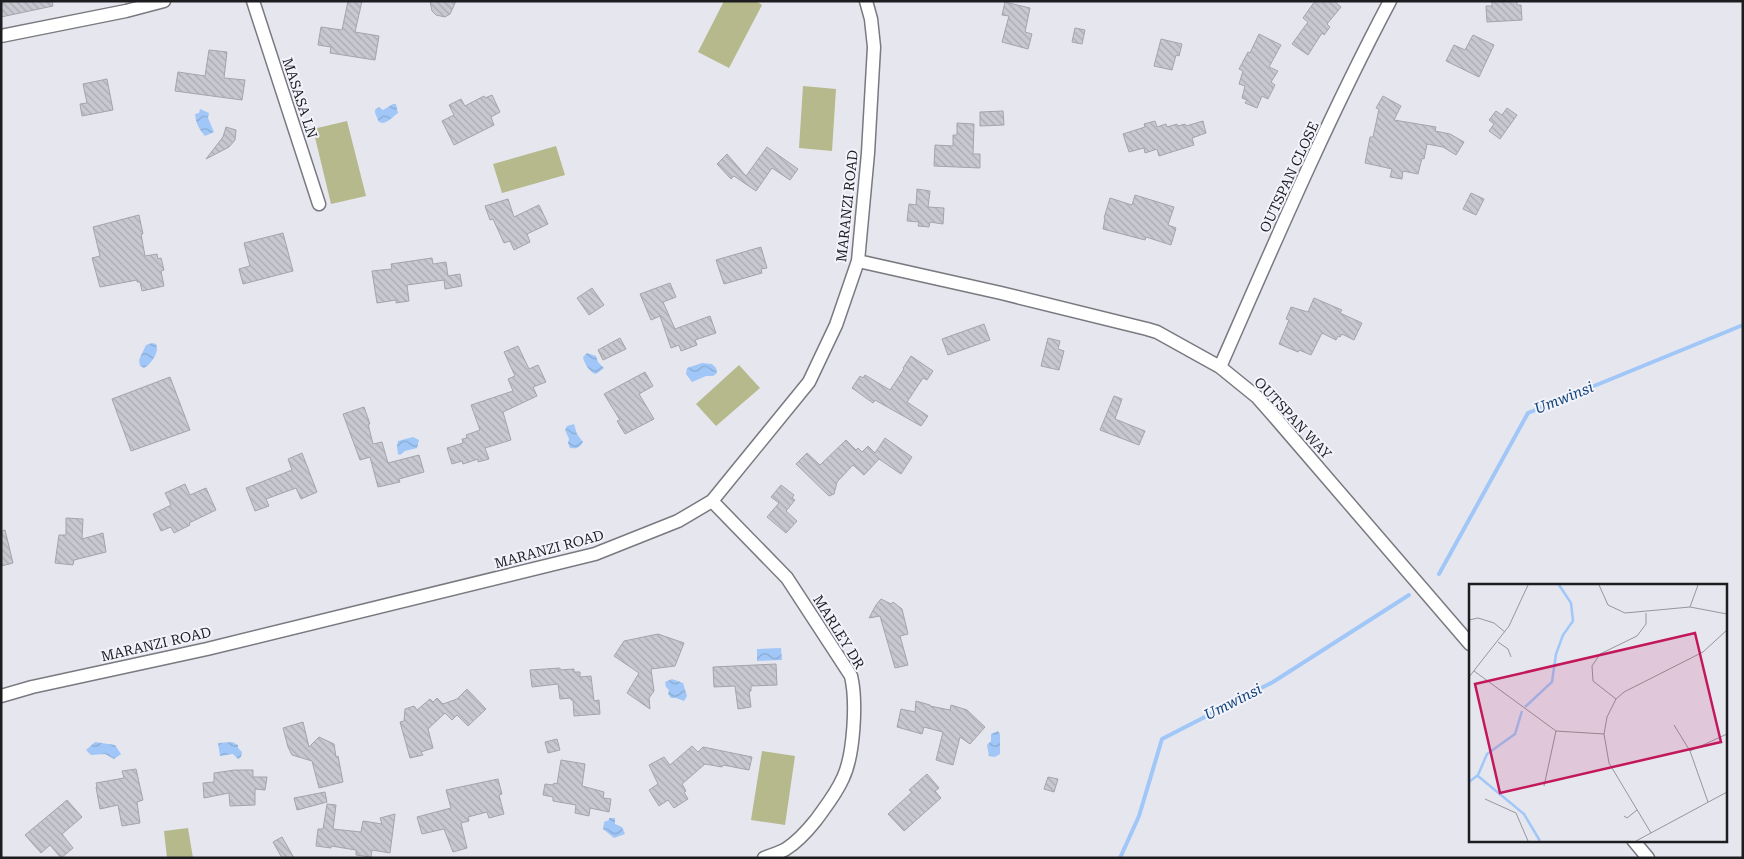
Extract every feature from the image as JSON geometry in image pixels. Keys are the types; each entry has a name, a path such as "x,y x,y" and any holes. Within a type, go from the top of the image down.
{"street":[{"path":"1,36 126,11 164,1"},
{"name":"MASASA LN","path":"253,1 319,204"},
{"name":"MARANZI ROAD","path":"1,696 32,687 207,649 595,554 678,521 712,501 809,382 836,325 858,261 868,153 874,47 871,19 866,1"},
{"name":"OUTSPAN CLOSE","path":"1220,367 1288,212 1358,63 1390,1"},
{"name":"OUTSPAN WAY","path":"858,261 1147,328 1220,367 1257,397 1469,643"},
{"name":"MARLEY DR","path":"712,501 787,578 851,676 854,688 854,719 847,767 835,794 808,830 786,849 764,858"},
{"path":"1635,842 1648,858"}],"green space":[{"path":"724,1 756,1 762,5 729,68 698,52"},
{"path":"803,86 836,89 832,151 799,148"},
{"path":"347,121 366,196 331,204 313,129"},
{"path":"556,146 565,175 502,193 493,164"},
{"path":"739,365 760,388 716,426 696,404"},
{"path":"762,751 795,756 785,825 751,820"},
{"path":"188,828 193,858 167,858 164,831"}],"water":[{"path":"396,104 398,113 383,123 379,122 375,110 379,107 383,110"},
{"path":"200,109 209,113 208,118 214,132 205,136 195,118 195,114 199,113"},
{"path":"156,344 157,351 152,361 144,368 140,366 139,360 146,345"},
{"path":"587,353 596,356 598,362 604,368 596,374 590,370 585,362 583,357"},
{"path":"702,363 712,364 716,368 717,373 692,382 686,374 687,368"},
{"path":"574,424 577,434 583,442 579,447 570,448 565,430 567,426"},
{"path":"413,437 419,440 417,448 405,451 400,455 398,454 398,441"},
{"path":"781,648 782,660 757,661 757,649"},
{"path":"672,679 683,683 687,696 684,701 671,698 668,694 669,690 665,682"},
{"path":"998,731 1000,734 1000,754 995,757 989,756 987,745 991,741 991,734"},
{"path":"95,742 115,745 121,754 114,759 105,754 91,755 86,750"},
{"path":"232,742 238,745 242,752 241,757 238,759 233,754 220,756 218,743"},
{"path":"609,818 615,818 615,824 622,827 625,834 614,838 603,829 604,822 609,820"}],"building":[{"path":"1,1 52,1 53,6 1,17"},
{"path":"348,1 362,1 355,32 379,36 375,60 330,53 331,47 318,45 321,27 342,30"},
{"path":"430,1 456,1 450,14 445,17 436,15 432,11"},
{"path":"1315,1 1334,1 1341,7 1327,24 1330,27 1324,35 1322,33 1308,55 1292,44 1308,22 1303,18"},
{"path":"1492,1 1517,1 1517,5 1521,5 1522,20 1487,22 1486,6 1492,6"},
{"path":"1005,2 1030,8 1025,32 1032,34 1028,49 1002,42 1009,16 1002,15"},
{"path":"1075,28 1085,30 1082,44 1072,42"},
{"path":"1259,34 1281,45 1269,67 1278,71 1271,82 1275,85 1268,99 1262,96 1257,108 1245,103 1247,100 1242,98 1245,86 1239,84 1243,71 1239,69 1248,52 1250,53"},
{"path":"1473,35 1494,45 1479,77 1446,61 1454,45 1465,50"},
{"path":"1161,39 1182,44 1179,56 1176,55 1172,70 1154,66"},
{"path":"209,50 227,52 224,78 245,80 242,100 175,91 178,72 205,76"},
{"path":"107,79 113,110 82,116 80,104 87,103 83,84"},
{"path":"492,95 500,112 491,117 494,125 454,145 442,121 454,115 449,105 461,99 465,106 484,96 485,98"},
{"path":"1383,96 1401,106 1394,120 1436,127 1435,131 1450,134 1464,142 1456,155 1443,147 1427,144 1418,174 1403,171 1402,179 1390,177 1392,169 1365,163 1370,137 1373,137 1379,109 1376,108"},
{"path":"1507,108 1517,115 1500,139 1489,131 1494,124 1489,120 1496,111 1502,115"},
{"path":"1003,111 1004,125 980,126 980,112"},
{"path":"1155,121 1157,127 1166,124 1167,127 1177,124 1178,126 1185,124 1186,126 1203,121 1206,133 1192,138 1194,145 1159,156 1157,149 1145,153 1144,148 1129,152 1123,134 1145,127 1144,124"},
{"path":"957,123 974,124 973,154 980,154 980,168 934,166 935,145 953,146 953,135 957,135"},
{"path":"226,127 236,130 235,140 229,147 206,159 223,137"},
{"path":"767,147 798,169 790,180 772,168 756,191 734,176 731,179 717,164 727,154 746,176"},
{"path":"917,189 930,191 928,207 944,208 943,224 930,222 929,227 918,226 919,222 907,221 909,204 916,205"},
{"path":"1471,193 1484,199 1476,215 1463,209"},
{"path":"1135,195 1174,207 1168,225 1176,228 1171,245 1146,237 1145,240 1103,229 1110,198 1132,205"},
{"path":"508,199 514,217 539,205 548,224 527,234 530,242 514,250 510,241 504,243 493,219 490,220 485,206"},
{"path":"139,215 145,256 157,254 158,259 161,258 164,270 161,271 164,286 142,291 140,282 137,282 137,280 100,287 92,258 100,256 93,227"},
{"path":"283,233 293,271 243,284 239,269 250,266 244,243"},
{"path":"761,247 767,268 761,269 762,273 724,284 716,260"},
{"path":"432,258 433,264 446,262 448,276 460,274 462,286 445,289 444,280 407,285 409,301 396,303 396,300 377,303 372,271 392,269 391,264"},
{"path":"670,283 676,297 663,302 675,329 710,316 716,333 695,340 697,345 681,351 679,345 671,348 660,316 651,320 640,294"},
{"path":"592,288 604,305 589,315 577,298"},
{"path":"1314,298 1342,310 1340,313 1362,323 1354,340 1342,334 1336,340 1322,333 1311,355 1279,344 1289,320 1286,319 1291,307 1308,312"},
{"path":"984,324 990,340 948,355 942,339"},
{"path":"620,338 626,349 603,360 598,350"},
{"path":"1048,338 1060,341 1058,349 1064,351 1059,370 1041,366"},
{"path":"518,346 529,369 538,365 546,382 533,387 537,396 503,412 511,440 485,448 489,459 478,462 478,459 463,464 462,461 452,464 447,448 463,443 462,439 467,438 466,435 480,430 471,405 513,391 508,379 515,376 504,352"},
{"path":"911,356 933,371 927,380 923,378 907,402 928,416 921,426 875,400 873,403 852,388 860,376 863,378 865,375 890,390"},
{"path":"645,372 653,386 639,394 654,419 625,434 617,421 620,420 604,394"},
{"path":"170,377 190,430 131,451 112,399"},
{"path":"1114,396 1122,399 1115,419 1145,431 1139,445 1100,430"},
{"path":"364,407 370,424 368,424 373,444 382,442 388,463 419,455 424,472 399,479 400,482 378,487 370,457 360,460 343,414"},
{"path":"885,438 912,457 901,474 879,459 864,475 853,465 837,482 834,494 829,496 796,464 807,453 820,465 846,440 856,450 858,448 862,452 868,446 875,453"},
{"path":"302,453 317,492 301,499 296,488 266,499 269,506 255,511 246,488 292,470 288,459"},
{"path":"185,484 190,495 206,488 216,510 189,523 190,525 174,533 171,527 161,531 153,514 171,505 165,493"},
{"path":"781,485 794,495 792,498 795,500 786,511 797,521 786,533 767,517 779,503 771,497"},
{"path":"66,518 83,519 82,539 103,533 106,552 74,560 73,565 55,563 59,535 66,535"},
{"path":"5,530 13,563 1,566 1,531"},
{"path":"881,599 891,604 893,602 902,609 908,634 900,636 908,665 895,668 880,616 869,618"},
{"path":"658,634 684,643 675,666 651,669 654,691 649,698 650,709 627,693 639,673 614,656 624,641"},
{"path":"776,664 777,685 751,686 751,691 749,691 751,707 738,709 735,686 714,687 713,667"},
{"path":"560,668 560,670 574,669 574,672 580,672 580,677 591,676 594,701 599,700 600,714 574,716 573,700 571,698 560,699 558,684 532,687 530,670"},
{"path":"467,689 486,709 468,726 457,715 452,720 445,713 428,729 433,748 421,752 423,755 410,758 400,722 404,721 405,709 414,706 417,710 430,699 433,702 437,698 443,704 457,699"},
{"path":"916,701 950,710 951,705 967,710 985,727 970,744 960,737 953,765 936,760 943,732 924,727 922,734 897,727 901,709 915,712"},
{"path":"303,722 309,747 319,737 334,744 343,782 319,788 312,761 292,755 283,728"},
{"path":"557,739 560,750 548,753 545,742"},
{"path":"692,746 698,752 703,747 752,757 749,770 705,764 682,784 688,799 674,808 668,800 659,806 649,790 658,784 649,765 664,757 670,765"},
{"path":"561,760 585,764 582,786 604,792 603,798 611,799 609,812 590,808 589,816 575,813 576,805 553,801 553,797 543,795 545,784 557,784"},
{"path":"136,769 143,800 137,802 140,823 122,826 118,805 100,809 96,783 124,778 122,771"},
{"path":"253,770 253,777 267,777 265,790 255,789 255,805 230,806 229,793 204,798 203,783 214,782 214,773"},
{"path":"927,774 939,788 935,791 941,798 904,831 888,814 912,792 909,790"},
{"path":"1048,777 1058,779 1054,792 1044,789"},
{"path":"498,779 502,794 499,795 504,814 489,818 487,812 468,817 469,821 461,823 467,848 453,852 444,829 422,834 417,817 451,808 446,790"},
{"path":"325,792 327,802 297,810 294,798"},
{"path":"67,800 82,817 62,834 73,848 61,858 50,845 41,853 25,835"},
{"path":"327,804 336,805 333,829 361,832 363,821 382,824 380,818 395,814 390,853 372,850 371,857 356,855 356,850 316,846 318,829 323,829"},
{"path":"282,837 294,858 282,858 273,842"}],"waterway":[{"name":"Umwinsi","path":"1439,574 1528,413 1743,325"},
{"name":"Umwinsi","path":"1120,858 1139,816 1162,739 1273,682 1409,595"}]}
